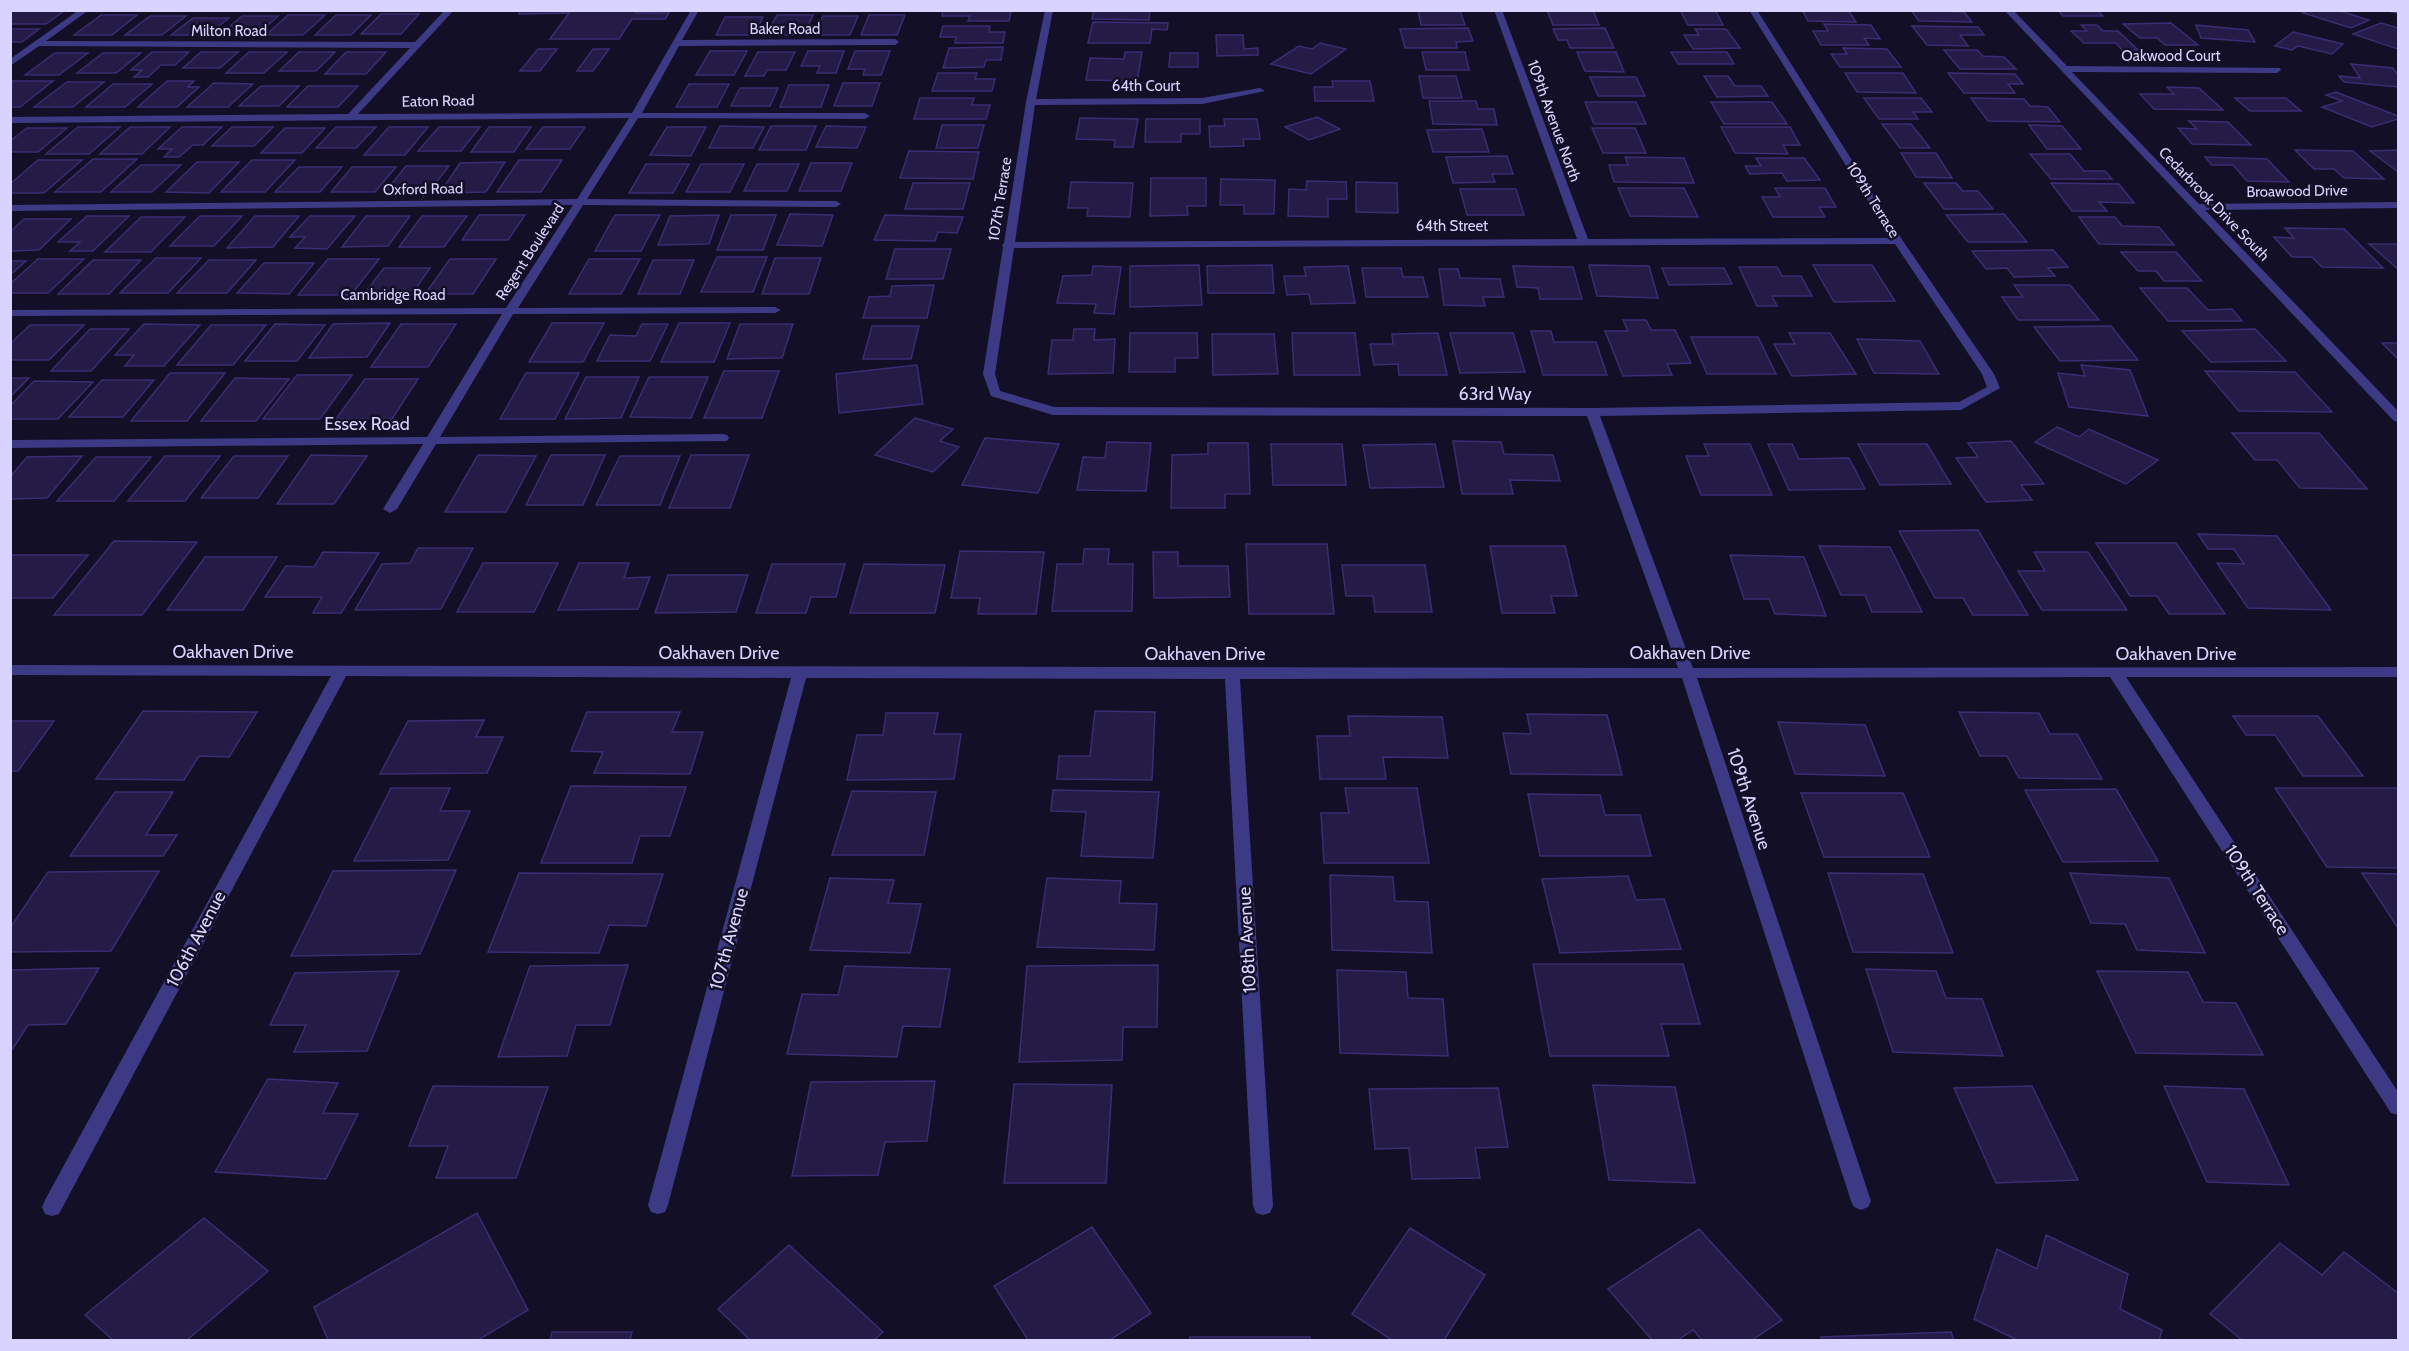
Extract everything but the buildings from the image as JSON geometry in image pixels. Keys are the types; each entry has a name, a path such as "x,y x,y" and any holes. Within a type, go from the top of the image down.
{"street":[{"path":"10,63 40,45 85,10"},
{"path":"350,117 450,10"},
{"name":"Regent Boulevard","path":"390,509 511,309 635,117 695,10"},
{"name":"107th Terrace","path":"994,393 989,374 1007,245 1030,102 1049,10"},
{"name":"109th Avenue North","path":"1498,10 1582,241"},
{"name":"109th Terrace","path":"1753,10 1898,241 1988,374 1994,388"},
{"name":"Cedarbrook Drive South","path":"2008,10 2398,418"},
{"path":"2392,10 2398,12"},
{"name":"Baker Road","path":"675,43 895,42"},
{"name":"Milton Road","path":"40,45 417,45"},
{"name":"Oakwood Court","path":"2064,69 2277,70"},
{"name":"64th Court","path":"1030,102 1202,101 1260,91"},
{"name":"Eaton Road","path":"10,120 865,116"},
{"name":"Oxford Road","path":"10,208 579,202 836,204"},
{"name":"Broawood Drive","path":"2196,207 2398,205"},
{"name":"64th Street","path":"1007,245 1898,241"},
{"name":"Cambridge Road","path":"10,313 511,309 775,310"},
{"name":"63rd Way","path":"994,393 1053,411 1592,412 1961,406 1994,388"},
{"name":"109th Avenue","path":"1592,412 1687,672 1861,1201"},
{"name":"Essex Road","path":"10,444 723,438"},
{"name":"Oakhaven Drive","path":"10,670 1232,674 2398,672"},
{"name":"106th Avenue","path":"52,1207 341,672"},
{"name":"107th Avenue","path":"658,1205 800,673"},
{"name":"108th Avenue","path":"1232,674 1263,1206"},
{"name":"109th Terrace","path":"2115,674 2398,1107"}]}
